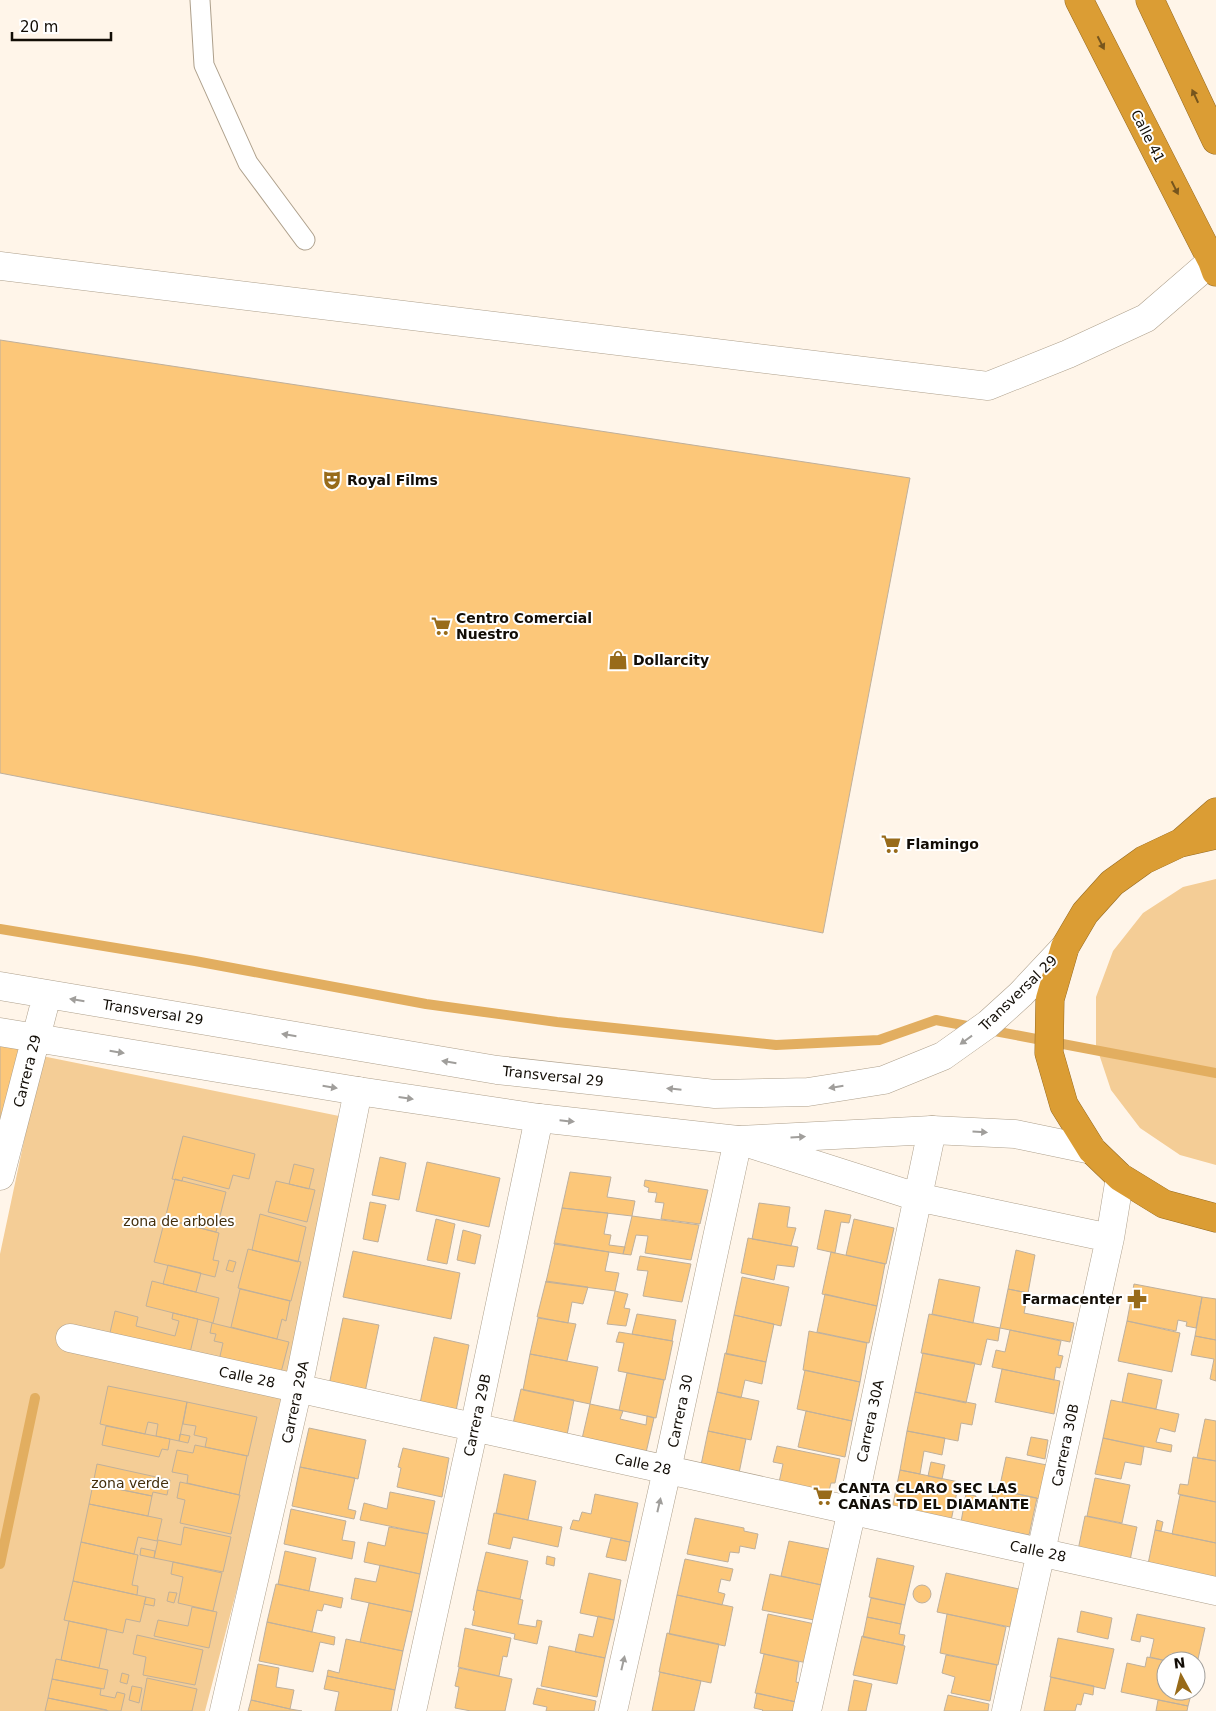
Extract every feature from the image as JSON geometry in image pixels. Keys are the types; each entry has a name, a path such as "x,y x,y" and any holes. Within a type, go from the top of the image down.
{"highway":[{"name":"Calle 41","path":"1079,0 1214,266"},
{"path":"1150,0 1216,140"},
{"path":"1180,844 1216,812"},
{"path":"1216,835 1180,844 1144,860 1112,884 1085,913 1065,947 1050,999 1049,1053 1064,1104 1092,1150 1120,1177 1164,1204 1216,1218"}],"street":[{"path":"0,266 988,386 1068,354 1146,318 1214,266"},
{"name":"Transversal 29","path":"0,986 497,1070 715,1094 808,1092 884,1080 943,1056 988,1024 1021,994 1065,947"},
{"name":"Carrera 29","path":"0,1176 47,995"},
{"path":"0,1032 358,1091 539,1118 738,1140 932,1130 1015,1134 1092,1150"},
{"name":"Carrera 29A","path":"224,1711 298,1388 358,1091"},
{"name":"Carrera 29B","path":"412,1711 539,1118"},
{"name":"Carrera 30A","path":"807,1711 852,1510 932,1130"},
{"path":"738,1140 917,1197 1110,1238"},
{"name":"Carrera 30","path":"613,1711 738,1140"},
{"name":"Carrera 30B","path":"1006,1711 1110,1238 1120,1177"},
{"name":"Calle 28","path":"70,1338 1216,1590"}],"lane":[{"path":"200,0 204,65 248,164 305,240"}],"green space":[{"path":"1216,879 1216,1165 1180,1155 1140,1128 1111,1090 1096,1045 1096,997 1113,951 1143,913 1183,887"},
{"path":"42,1056 344,1117 290,1387 205,1711 0,1711 0,1254"}],"building":[{"name":"Centro Comercial Nuestro","path":"0,340 910,478 823,933 0,773"},
{"path":"0,1032 35,1038 0,1175"},
{"path":"183,1136 255,1154 249,1179 233,1175 229,1189 183,1177 182,1181 172,1179"},
{"path":"380,1157 406,1163 399,1200 372,1195"},
{"path":"427,1162 500,1178 489,1227 416,1211"},
{"path":"294,1164 314,1169 309,1189 289,1184"},
{"path":"570,1172 611,1177 607,1197 635,1201 632,1216 562,1208"},
{"path":"175,1179 226,1192 216,1232 165,1219"},
{"path":"645,1180 708,1190 700,1224 661,1219 664,1203 655,1202 657,1193 648,1192 649,1188 644,1186"},
{"path":"276,1181 315,1190 307,1222 268,1212"},
{"path":"370,1202 386,1205 378,1242 363,1239"},
{"path":"759,1203 790,1207 787,1227 796,1228 791,1246 752,1239"},
{"path":"562,1208 608,1213 604,1234 611,1235 609,1245 625,1247 623,1254 554,1244"},
{"path":"825,1210 851,1215 849,1223 841,1222 835,1253 817,1249"},
{"path":"260,1214 306,1227 298,1262 252,1250"},
{"path":"632,1216 699,1225 691,1260 645,1253 648,1236 636,1235 631,1255 623,1254"},
{"path":"165,1219 219,1233 213,1260 219,1261 215,1277 154,1262"},
{"path":"436,1219 455,1224 447,1264 427,1260"},
{"path":"854,1219 894,1228 886,1264 846,1255"},
{"path":"463,1230 481,1235 475,1264 457,1260"},
{"path":"748,1238 798,1247 794,1267 777,1265 774,1280 741,1273"},
{"path":"555,1243 609,1252 605,1271 619,1273 615,1291 546,1282"},
{"path":"248,1249 301,1262 291,1301 238,1288"},
{"path":"1016,1250 1035,1255 1028,1293 1008,1289"},
{"path":"353,1251 460,1273 451,1319 343,1297"},
{"path":"831,1252 885,1264 877,1306 822,1294"},
{"path":"640,1256 691,1264 682,1302 643,1296 648,1271 637,1270"},
{"path":"229,1260 236,1262 233,1272 226,1270"},
{"path":"168,1265 201,1273 196,1292 163,1284"},
{"path":"742,1277 789,1287 781,1326 734,1315"},
{"path":"939,1279 980,1287 973,1323 932,1314"},
{"path":"152,1281 219,1298 213,1323 146,1306"},
{"path":"546,1281 588,1287 583,1304 572,1302 568,1323 537,1317"},
{"path":"1134,1284 1202,1297 1196,1328 1186,1326 1187,1322 1178,1320 1176,1331 1127,1321"},
{"path":"240,1289 290,1301 286,1321 282,1319 277,1339 231,1327"},
{"path":"1008,1289 1028,1293 1024,1313 1074,1323 1070,1342 1000,1328"},
{"path":"615,1291 628,1294 624,1308 630,1309 626,1326 607,1324"},
{"path":"825,1294 877,1306 869,1343 817,1332"},
{"path":"1202,1297 1216,1299 1216,1340 1195,1336"},
{"path":"115,1311 138,1317 136,1326 175,1336 179,1321 172,1319 173,1313 198,1319 189,1357 109,1337"},
{"path":"637,1314 676,1320 672,1341 632,1334"},
{"path":"929,1314 1000,1328 998,1341 987,1339 981,1365 921,1353"},
{"path":"734,1315 774,1324 766,1362 726,1354"},
{"path":"343,1318 379,1325 364,1397 328,1390"},
{"path":"538,1318 576,1324 567,1361 530,1354"},
{"path":"1127,1321 1180,1333 1172,1372 1118,1361"},
{"path":"212,1323 289,1342 279,1380 218,1365 223,1343 214,1341 216,1334 210,1333"},
{"path":"1010,1330 1061,1341 1058,1355 1063,1356 1060,1368 1056,1367 1054,1380 992,1367 996,1350 1005,1352"},
{"path":"809,1331 867,1343 860,1382 803,1370"},
{"path":"619,1332 673,1341 665,1380 618,1371 624,1343 616,1342"},
{"path":"1195,1336 1216,1340 1216,1381 1210,1379 1214,1359 1191,1355"},
{"path":"434,1337 469,1345 455,1416 419,1408"},
{"path":"725,1353 766,1362 762,1384 745,1380 741,1398 717,1392"},
{"path":"923,1353 975,1363 966,1403 915,1392"},
{"path":"530,1354 598,1367 590,1404 523,1390"},
{"path":"1002,1369 1060,1381 1054,1414 995,1402"},
{"path":"805,1370 860,1382 852,1421 797,1409"},
{"path":"627,1373 664,1380 656,1418 619,1410"},
{"path":"1128,1373 1162,1380 1156,1409 1122,1402"},
{"path":"108,1386 187,1402 179,1441 156,1436 158,1424 148,1422 145,1434 100,1424"},
{"path":"521,1389 574,1400 566,1440 512,1428"},
{"path":"717,1392 759,1401 751,1440 708,1431"},
{"path":"915,1392 976,1404 972,1425 961,1423 958,1441 907,1431"},
{"path":"1111,1400 1179,1414 1175,1432 1160,1428 1156,1442 1172,1445 1171,1452 1103,1438"},
{"path":"187,1402 257,1417 248,1456 205,1447 207,1438 194,1435 196,1426 183,1424"},
{"path":"590,1404 623,1411 620,1419 646,1425 647,1416 654,1418 645,1457 581,1443"},
{"path":"806,1411 852,1421 845,1457 798,1447"},
{"path":"1205,1419 1216,1421 1216,1461 1197,1458"},
{"path":"106,1426 170,1439 168,1450 162,1449 159,1457 102,1445"},
{"path":"309,1428 366,1440 358,1479 300,1467"},
{"path":"708,1431 746,1439 738,1478 700,1470"},
{"path":"907,1431 945,1438 942,1455 924,1451 920,1474 900,1470"},
{"path":"180,1434 190,1436 188,1443 179,1441"},
{"path":"1031,1437 1048,1440 1045,1459 1027,1455"},
{"path":"1103,1438 1144,1447 1141,1465 1125,1462 1121,1479 1095,1474"},
{"path":"195,1445 247,1456 239,1495 187,1483 188,1475 172,1472 177,1450 193,1453"},
{"path":"777,1446 840,1459 835,1483 831,1483 828,1495 778,1487 783,1464 773,1462"},
{"path":"403,1448 449,1458 442,1497 397,1487 401,1468 398,1467"},
{"path":"1006,1457 1047,1465 1040,1499 999,1490"},
{"path":"1193,1457 1216,1461 1216,1502 1178,1494 1180,1484 1188,1485"},
{"path":"931,1462 945,1465 942,1479 928,1476"},
{"path":"97,1464 170,1480 167,1495 153,1492 152,1496 93,1484"},
{"path":"300,1467 355,1478 348,1509 356,1511 354,1519 292,1506"},
{"path":"900,1470 959,1482 951,1521 892,1509"},
{"path":"504,1474 536,1481 528,1520 496,1513"},
{"path":"1095,1478 1130,1485 1122,1523 1087,1516"},
{"path":"180,1482 240,1495 231,1534 180,1523 185,1500 177,1498"},
{"path":"93,1484 152,1496 148,1516 89,1504"},
{"path":"994,1489 1037,1498 1029,1535 961,1522 966,1494 976,1496 975,1503 990,1506"},
{"path":"390,1492 435,1501 428,1534 360,1520 364,1503 387,1509"},
{"path":"595,1494 638,1503 630,1542 570,1529 573,1520 579,1521 582,1512 591,1514"},
{"path":"1180,1495 1216,1502 1216,1543 1172,1534"},
{"path":"89,1504 162,1519 157,1541 138,1537 134,1554 81,1542"},
{"path":"291,1509 346,1521 342,1540 355,1542 352,1559 284,1544"},
{"path":"494,1513 562,1527 558,1547 513,1537 510,1549 488,1544"},
{"path":"1085,1516 1137,1527 1129,1565 1077,1555"},
{"path":"695,1518 744,1528 744,1531 758,1534 755,1549 740,1546 739,1553 730,1552 728,1562 687,1554"},
{"path":"1157,1520 1163,1522 1161,1531 1155,1530"},
{"path":"184,1527 231,1537 223,1572 154,1558 158,1540 181,1545"},
{"path":"389,1527 428,1534 420,1574 364,1562 368,1542 385,1546"},
{"path":"1155,1530 1216,1543 1216,1583 1147,1569"},
{"path":"611,1538 630,1542 626,1561 606,1557"},
{"path":"789,1541 829,1549 821,1585 781,1576"},
{"path":"81,1542 138,1555 132,1585 138,1586 137,1595 73,1581"},
{"path":"141,1548 155,1551 154,1558 140,1555"},
{"path":"285,1551 316,1558 309,1591 278,1584"},
{"path":"486,1552 528,1561 520,1599 477,1590"},
{"path":"547,1556 555,1558 554,1566 546,1564"},
{"path":"877,1558 914,1566 905,1605 869,1597"},
{"path":"685,1559 733,1569 730,1581 721,1579 718,1592 725,1594 722,1605 677,1595"},
{"path":"173,1562 222,1573 213,1611 178,1603 183,1577 171,1574"},
{"path":"380,1565 420,1574 412,1612 351,1599 355,1578 376,1582"},
{"path":"589,1573 621,1580 614,1620 580,1613"},
{"path":"946,1573 1019,1589 1010,1627 937,1612"},
{"path":"770,1574 822,1585 814,1620 762,1610"},
{"path":"73,1581 146,1597 140,1622 126,1619 123,1633 64,1620"},
{"path":"276,1584 343,1598 341,1608 324,1604 322,1611 317,1610 312,1632 267,1622"},
{"path":"922,1585 928,1588 931,1594 928,1600 922,1603 916,1600 913,1594 916,1588"},
{"path":"477,1590 523,1600 518,1624 536,1627 537,1620 542,1621 537,1644 514,1639 515,1634 472,1625"},
{"path":"169,1592 177,1593 174,1603 167,1601"},
{"path":"677,1595 733,1607 725,1646 669,1634"},
{"path":"146,1597 155,1599 154,1606 144,1604"},
{"path":"871,1598 905,1605 901,1624 867,1617"},
{"path":"369,1603 412,1612 403,1651 360,1642"},
{"path":"192,1607 217,1612 209,1648 154,1636 158,1620 188,1626"},
{"path":"1081,1611 1112,1618 1108,1639 1077,1632"},
{"path":"768,1614 815,1624 807,1663 760,1653"},
{"path":"947,1614 1006,1627 998,1665 940,1653"},
{"path":"1137,1614 1205,1628 1200,1651 1156,1651 1156,1658 1150,1657 1154,1639 1141,1636 1140,1642 1131,1640"},
{"path":"598,1616 614,1620 605,1658 575,1652 579,1634 593,1637"},
{"path":"867,1617 901,1624 899,1634 905,1635 903,1645 863,1637"},
{"path":"69,1621 107,1629 99,1668 61,1660"},
{"path":"267,1622 335,1637 334,1645 320,1642 313,1672 259,1661"},
{"path":"465,1628 511,1638 507,1657 503,1656 499,1676 458,1667"},
{"path":"667,1633 719,1644 711,1683 659,1672"},
{"path":"137,1635 203,1650 195,1685 143,1675 146,1657 133,1654"},
{"path":"862,1636 905,1646 897,1684 853,1675"},
{"path":"1058,1638 1114,1649 1105,1689 1050,1677"},
{"path":"346,1639 403,1651 395,1690 327,1676 328,1670 339,1673"},
{"path":"549,1646 605,1658 597,1697 541,1686"},
{"path":"764,1654 799,1662 796,1682 800,1683 796,1702 755,1693"},
{"path":"946,1655 997,1665 990,1701 951,1693 955,1677 942,1673"},
{"path":"1147,1657 1156,1659 1156,1699 1121,1692 1127,1663 1145,1667"},
{"path":"56,1659 108,1670 104,1689 52,1679"},
{"path":"258,1664 279,1668 276,1687 294,1690 290,1709 251,1700"},
{"path":"459,1668 512,1679 505,1711 471,1711 455,1708 459,1687 455,1686"},
{"path":"660,1672 701,1681 694,1711 652,1711"},
{"path":"122,1673 129,1675 127,1684 120,1682"},
{"path":"327,1676 395,1690 391,1711 335,1711 339,1692 324,1689"},
{"path":"1051,1677 1094,1686 1093,1695 1084,1693 1081,1705 1077,1704 1075,1711 1044,1711"},
{"path":"147,1678 197,1689 192,1711 141,1711"},
{"path":"52,1679 101,1689 100,1695 115,1698 117,1692 125,1694 121,1711 109,1711 48,1698"},
{"path":"854,1680 872,1684 866,1711 848,1711"},
{"path":"132,1686 142,1688 139,1703 129,1700"},
{"path":"537,1688 596,1701 594,1711 546,1711 547,1707 533,1704"},
{"path":"757,1693 796,1702 794,1711 762,1711 754,1708"},
{"path":"948,1695 989,1704 988,1711 944,1711"},
{"path":"48,1698 107,1710 107,1711 45,1711"},
{"path":"251,1700 290,1709 302,1711 248,1711"},
{"path":"1158,1701 1188,1706 1187,1711 1156,1711"},
{"path":"1164,1701 1189,1701 1188,1706"}],"waterway":[{"path":"0,929 195,961 426,1004 557,1022 776,1045 879,1040 936,1020 1216,1073"},
{"path":"0,1564 35,1398"}],"place":[{"name":"Royal Films","path":"332,480"},
{"name":"Centro Comercial Nuestro","path":"441,626"},
{"name":"Dollarcity","path":"618,660"},
{"name":"Flamingo","path":"891,844"},
{"name":"Farmacenter","path":"1137,1299"},
{"name":"CANTA CLARO SEC LAS CAÑAS TD EL DIAMANTE","path":"823,1496"}],"park label":[{"name":"zona de arboles","path":"179,1221"},
{"name":"zona verde","path":"130,1483"}]}
